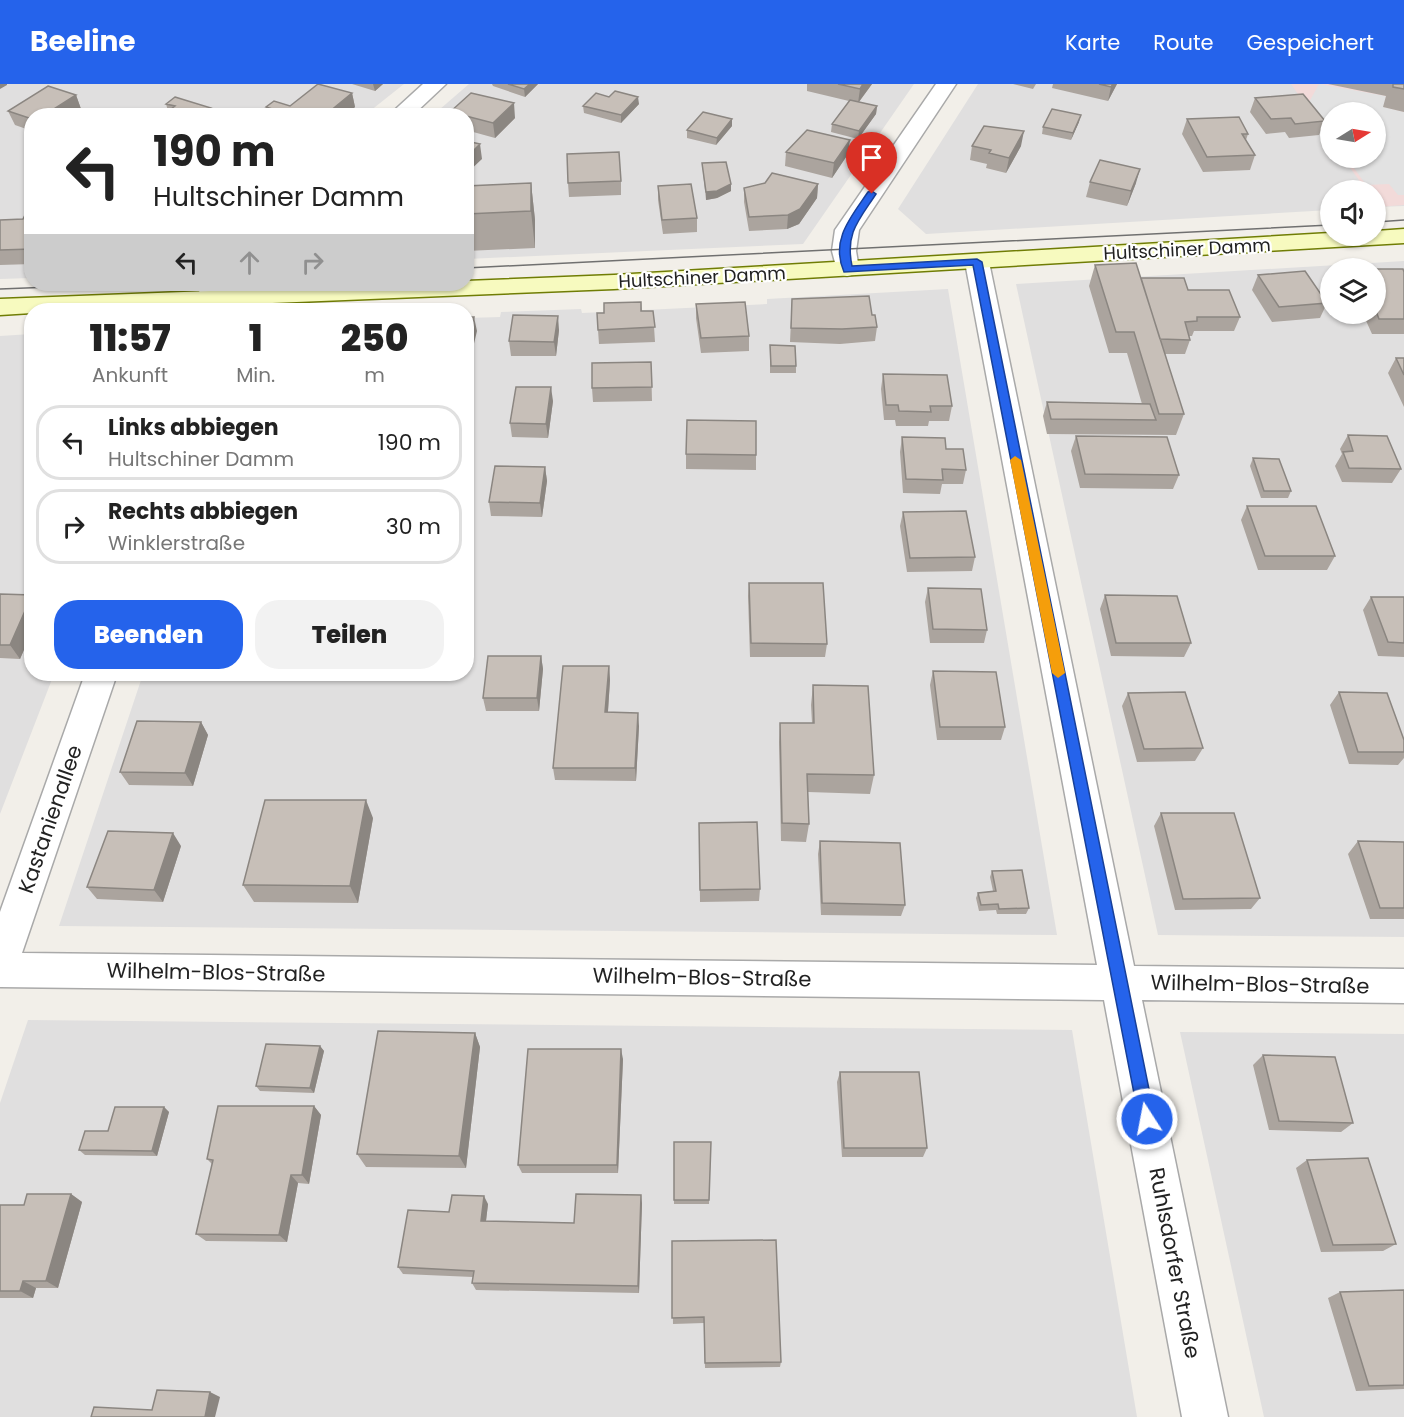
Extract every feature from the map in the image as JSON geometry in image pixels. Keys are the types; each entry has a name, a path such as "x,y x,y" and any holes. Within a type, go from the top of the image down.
{"main road":[{"name":"Hultschiner Damm","path":"474,286 848,269 1404,236"},
{"name":"Hultschiner Damm","path":"88,303 355,291"},
{"name":"Hultschiner Damm","path":"0,307 24,306"}],"street":[{"path":"408,108 436,84"},
{"path":"848,269 844,251 847,230 946,84"},
{"name":"Ruhlsdorfer Straße","path":"977,262 1205,1417"},
{"name":"Kastanienallee","path":"0,964 99,681"},
{"name":"Wilhelm-Blos-Straße","path":"0,970 1404,986"}],"shaded area":[{"path":"0,84 404,84 374,108 24,108 24,278 0,279"},
{"path":"469,84 914,84 803,244 474,259 474,108 441,108"},
{"path":"978,84 1404,84 1404,206 1386,207 1386,180 1320,180 1320,211 926,234 898,209"},
{"path":"1291,84 1404,84 1404,205 1386,206 1386,180 1359,180 1350,168 1386,168 1386,102 1320,102 1320,126"},
{"path":"1319,84 1386,96 1385,102 1320,102 1320,121 1308,104"},
{"path":"1386,108 1404,112 1404,195 1398,195 1389,184 1386,184 1386,180 1362,180 1354,168 1386,168"},
{"path":"1404,261 1404,937 1158,935 1016,284 1320,266 1320,324 1386,324 1386,262"},
{"path":"948,289 1057,935 59,926 141,681 474,681 474,318 500,317 501,312 581,309 582,313 767,304 767,299"},
{"path":"24,334 24,681 51,681 0,814 0,336"},
{"path":"28,1020 1072,1030 1137,1417 0,1417 0,1103"},
{"path":"1180,1032 1404,1034 1404,1417 1264,1417"}],"building":[{"path":"318,84 352,93 334,108 266,107 274,101 290,106"},
{"path":"508,84 530,84 524,89"},
{"path":"838,84 863,84 860,89"},
{"path":"1393,84 1404,84 1404,89 1393,87"},
{"path":"48,86 76,95 56,108 24,108 24,116 8,111"},
{"path":"615,91 638,97 621,115 583,106 596,93 609,97"},
{"path":"471,93 514,103 493,123 474,118 474,108 454,108"},
{"path":"1303,94 1320,115 1320,122 1295,124 1291,118 1271,119 1255,98"},
{"path":"175,97 211,108 172,108 175,106 166,104"},
{"path":"850,100 877,106 859,131 832,124"},
{"path":"1052,109 1081,115 1073,133 1043,127"},
{"path":"703,112 732,119 717,138 687,130"},
{"path":"1239,117 1248,134 1242,134 1255,155 1207,157 1187,119"},
{"path":"984,126 1024,131 1009,158 989,153 991,150 972,146"},
{"path":"807,130 850,140 834,163 786,152"},
{"path":"619,152 621,181 568,183 567,154"},
{"path":"1100,160 1140,169 1131,191 1090,182"},
{"path":"726,162 731,184 717,191 706,192 702,163"},
{"path":"772,173 818,184 800,209 788,215 749,217 744,188 765,183"},
{"path":"531,183 531,211 474,214 474,186"},
{"path":"691,184 697,218 662,220 658,186"},
{"path":"24,217 24,249 0,250 0,220 23,219"},
{"path":"1136,263 1184,414 1159,414 1134,332 1116,332 1095,265"},
{"path":"1386,269 1403,269 1404,319 1386,319"},
{"path":"1305,271 1320,293 1320,304 1279,307 1258,275"},
{"path":"1141,278 1184,278 1188,290 1229,290 1240,317 1197,317 1197,321 1185,322 1190,340 1160,339"},
{"path":"869,296 872,315 875,315 877,327 791,328 792,299"},
{"path":"641,302 641,311 653,311 655,327 598,330 597,313 604,313 604,303"},
{"path":"745,302 749,336 701,338 696,304"},
{"path":"513,315 558,316 554,342 509,341"},
{"path":"770,345 795,346 796,366 771,366"},
{"path":"1396,358 1404,358 1404,375"},
{"path":"651,362 652,387 592,388 592,363"},
{"path":"883,374 947,375 952,406 930,406 931,412 899,411 898,405 886,405"},
{"path":"516,387 551,387 546,424 510,423"},
{"path":"1047,402 1150,404 1156,420 1051,419"},
{"path":"687,420 756,421 756,455 686,454"},
{"path":"1348,435 1387,436 1401,469 1349,468 1343,452 1353,451"},
{"path":"1076,436 1167,437 1179,475 1085,474"},
{"path":"902,437 945,438 946,449 963,449 966,470 942,469 943,480 906,479"},
{"path":"1253,458 1279,459 1291,491 1264,491"},
{"path":"495,466 545,467 540,503 489,502"},
{"path":"1247,506 1316,506 1335,556 1265,556"},
{"path":"966,511 975,557 910,558 903,512"},
{"path":"749,583 823,583 827,644 751,643"},
{"path":"928,588 981,589 987,630 933,629"},
{"path":"0,594 24,595 24,613 10,645 0,645"},
{"path":"1105,595 1177,596 1191,643 1116,643"},
{"path":"1371,597 1404,597 1404,643 1388,642"},
{"path":"488,656 541,656 537,698 483,698"},
{"path":"563,666 609,666 605,712 638,713 635,768 553,768"},
{"path":"933,671 996,672 1005,727 940,727"},
{"path":"813,685 868,686 874,775 807,774 809,824 782,823 780,723 814,723"},
{"path":"1185,692 1203,748 1144,749 1128,693"},
{"path":"1339,692 1387,693 1404,740 1404,752 1358,752"},
{"path":"137,721 201,722 185,773 120,772"},
{"path":"265,800 366,800 350,886 243,885"},
{"path":"1161,813 1234,813 1260,898 1183,899"},
{"path":"757,822 760,889 700,890 699,823"},
{"path":"108,831 173,833 154,890 87,887"},
{"path":"820,841 900,843 905,905 822,903"},
{"path":"1358,841 1404,842 1404,908 1380,908"},
{"path":"1022,870 1029,908 999,909 998,904 981,905 978,893 996,891 992,871"},
{"path":"378,1031 475,1033 459,1156 357,1154"},
{"path":"266,1044 320,1046 310,1088 256,1086"},
{"path":"528,1049 621,1049 617,1165 518,1165"},
{"path":"1263,1055 1335,1057 1353,1123 1279,1121"},
{"path":"840,1072 919,1072 927,1148 844,1148"},
{"path":"218,1106 314,1106 302,1175 291,1175 279,1235 196,1234 213,1160 207,1159"},
{"path":"115,1107 164,1107 152,1151 79,1150 85,1131 108,1131"},
{"path":"674,1142 711,1142 709,1200 674,1200"},
{"path":"1368,1158 1396,1244 1333,1245 1307,1160"},
{"path":"27,1194 71,1194 46,1281 23,1281 20,1291 0,1291 0,1205 24,1205"},
{"path":"576,1194 641,1195 638,1286 472,1283 474,1271 398,1267 408,1210 449,1212 452,1195 484,1196 481,1221 574,1223"},
{"path":"776,1240 781,1362 705,1363 704,1317 672,1318 672,1241"},
{"path":"1404,1290 1404,1385 1369,1386 1340,1292"},
{"path":"157,1390 210,1392 205,1417 91,1417 94,1407 152,1410"}],"tram line":[{"path":"1386,221 1404,220"},
{"path":"474,268 1320,225"},
{"path":"0,289 24,288"}],"slow traffic":[{"path":"1015,460 1058,673"}],"route":[{"path":"872,194 847,230 844,251 848,269 977,262 1147,1119"}]}
